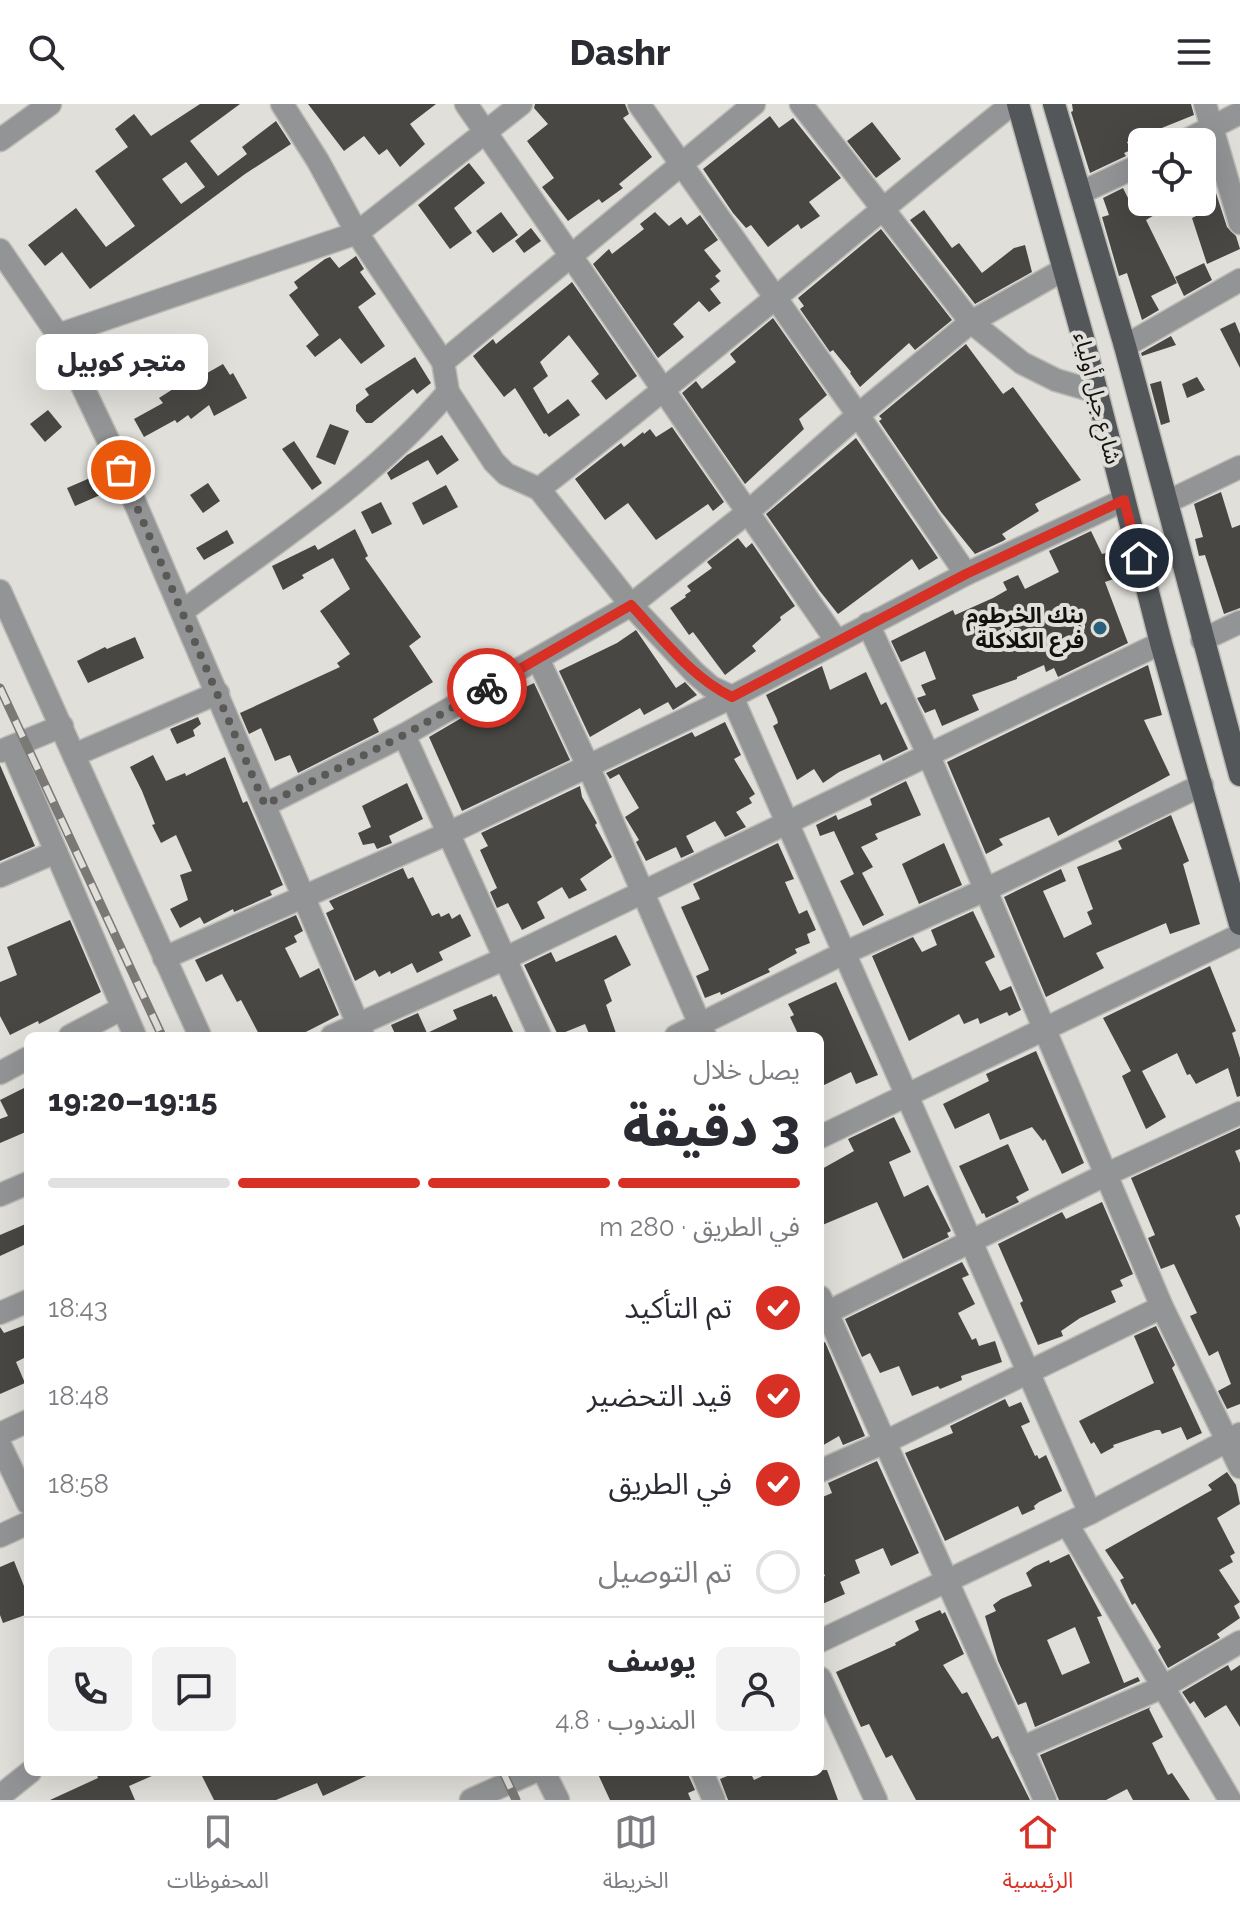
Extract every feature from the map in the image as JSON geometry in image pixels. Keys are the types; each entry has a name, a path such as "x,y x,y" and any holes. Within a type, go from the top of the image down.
{"main road":[{"name":"شارع جبل أولياء","path":"1018,104 1097,392 1161,643 1240,924"},
{"name":"شارع جبل أولياء","path":"1054,104 1125,346 1240,775"}],"street":[{"path":"0,140 50,104"},
{"path":"282,104 318,161 357,233 443,362 448,392 494,462 506,474 539,489 631,605 695,673 711,687 732,697 842,954 1090,1513"},
{"path":"466,104 836,640"},
{"path":"58,335 357,233 521,104"},
{"path":"639,104 966,574"},
{"path":"443,362 754,104"},
{"path":"801,104 971,322 1022,363 1056,380 1097,392"},
{"path":"539,489 665,391 881,208 1012,104"},
{"path":"1205,104 1240,223"},
{"path":"1208,128 1240,113"},
{"path":"1080,193 1128,171"},
{"path":"0,250 58,335 109,442 360,1030 1161,643"},
{"path":"265,805 404,735 631,605 748,512 858,415 971,322 1063,270"},
{"path":"1125,346 1240,280"},
{"path":"183,611 348,487 428,416 448,392"},
{"path":"1167,502 1240,467"},
{"path":"164,958 449,833 732,697 966,574 1124,500"},
{"path":"0,591 198,1032"},
{"path":"1202,640 1240,622"},
{"path":"868,624 929,756 1162,1307 1233,1438 1240,1467"},
{"path":"538,659 588,766 702,1030 842,954 985,890 1202,785"},
{"path":"74,755 218,693"},
{"path":"62,726 6,749 56,852 133,1032"},
{"path":"404,735 538,1032"},
{"path":"0,876 56,852"},
{"path":"824,1135 1240,935"},
{"path":"78,1032 123,1008"},
{"path":"0,1073 24,1060"},
{"path":"824,1308 1240,1113"},
{"path":"0,1195 24,1185"},
{"path":"0,1313 24,1303"},
{"path":"824,1469 1162,1307"},
{"path":"824,1313 1045,1800"},
{"path":"0,1434 24,1423"},
{"path":"824,1639 1090,1513 1233,1438"},
{"path":"0,1445 24,1495"},
{"path":"1067,1524 1228,1795"},
{"path":"0,1536 24,1525"},
{"path":"1021,1748 1163,1687 1240,1642"},
{"path":"824,1687 876,1800"},
{"path":"0,1796 25,1776"},
{"path":"471,1800 524,1776"},
{"path":"546,1776 558,1800"},
{"path":"704,1776 714,1800"}],"building":[{"path":"200,104 240,104 190,141 218,176 247,154 242,147 276,121 291,144 245,174 90,289 62,252 45,266 28,245 76,208 106,247 135,226 95,171 128,147 115,129 134,114 151,136","holes":["186,162 205,187 181,204 162,179"]},
{"path":"308,104 436,104 410,124 425,144 400,167 387,149 379,155 364,136 344,151"},
{"path":"535,104 625,104 629,114 623,118 652,157 619,184 623,188 602,203 599,199 568,221 542,187 554,178 527,141 548,124 534,108"},
{"path":"1072,104 1191,104 1194,115 1162,128 1128,128 1126,156 1090,173"},
{"path":"770,116 779,128 793,118 841,178 809,202 820,216 801,229 798,224 768,247 751,225 746,228 733,213 703,169"},
{"path":"872,122 901,159 876,178 847,141"},
{"path":"469,163 485,183 454,208 472,233 450,249 418,205"},
{"path":"1123,188 1128,198 1128,216 1153,216 1146,220 1177,283 1151,296 1159,310 1142,320 1127,273 1119,276 1102,217 1109,215 1103,198"},
{"path":"1216,193 1227,227 1236,236 1240,249 1207,264 1192,218 1216,216"},
{"path":"924,210 952,248 959,243 982,273 1014,248 1025,245 1032,272 975,304 910,220"},
{"path":"501,212 518,235 493,253 476,231"},
{"path":"655,212 669,226 681,217 687,225 700,215 718,240 704,250 721,271 715,276 720,281 710,289 721,303 709,312 699,301 673,324 684,337 658,358 593,264 609,249 612,254 644,229 640,224"},
{"path":"531,228 541,241 524,253 515,241"},
{"path":"881,229 952,320 915,350 909,343 860,387 833,350 830,352 800,309 804,306 798,298"},
{"path":"356,256 364,269 360,272 376,294 358,307 385,346 361,364 340,338 315,357 306,346 319,335 289,295 298,288 294,282 325,259 330,257 339,268"},
{"path":"1204,263 1212,280 1184,296 1175,277"},
{"path":"572,282 637,376 606,400 591,381 599,374 569,335 540,362 548,376 533,388 548,414 568,399 580,415 549,437 515,388 504,397 473,356 493,339 496,344"},
{"path":"773,318 827,395 799,419 804,429 745,484 682,393 696,381 702,389 736,362 730,354"},
{"path":"1235,322 1240,334 1240,368 1220,329"},
{"path":"1171,336 1176,345 1142,356 1141,353"},
{"path":"966,344 1003,394 1013,387 1081,480 1035,504 1039,511 1002,534 1006,539 975,554 941,512 879,421 882,419 879,416"},
{"path":"415,357 431,383 417,394 413,389 372,423 366,423 356,411 356,405 369,395 365,389"},
{"path":"223,364 230,375 233,373 247,398 214,416 209,405 191,419 188,415 144,437 134,419 163,403 159,398 184,382 186,385"},
{"path":"1197,377 1205,390 1187,398 1182,384"},
{"path":"1161,381 1170,422 1161,425 1150,384"},
{"path":"48,410 62,427 45,442 30,424"},
{"path":"330,424 349,431 335,465 316,457"},
{"path":"672,427 724,502 713,511 708,504 656,540 628,503 605,520 575,479 621,443 624,447 650,429 656,437"},
{"path":"442,435 459,460 437,475 428,460 391,480 387,473 407,455"},
{"path":"856,438 938,558 919,570 912,559 838,614 766,514"},
{"path":"294,441 322,483 312,490 282,449"},
{"path":"106,471 114,489 75,506 67,488"},
{"path":"208,483 220,501 203,513 190,495"},
{"path":"446,485 458,507 423,525 412,503"},
{"path":"1221,492 1232,528 1240,525 1240,608 1224,614 1205,555 1199,556 1195,539 1203,537 1194,504"},
{"path":"381,502 392,524 372,534 361,512"},
{"path":"355,529 368,556 365,558 421,637 409,646 433,682 373,719 379,732 298,773 290,755 275,761 261,728 249,734 240,713 340,667 337,663 350,654 320,611 350,589 333,558 283,590 272,566 315,545 318,550"},
{"path":"227,530 234,543 204,560 196,548"},
{"path":"1091,531 1102,554 1113,551 1122,576 1105,582 1128,643 1058,677 1054,668 1046,672 1044,665 1017,679 972,695 979,710 942,726 935,709 925,713 917,698 926,695 921,685 936,679 925,651 901,662 891,641 953,610 955,615 993,598 1007,590 1003,582 1018,575 1025,589 1059,572 1049,551"},
{"path":"738,538 746,548 752,543 795,606 752,646 756,651 725,675 693,632 689,635 670,608 691,591 687,586 712,568 707,562"},
{"path":"636,630 676,688 685,682 697,695 673,710 668,702 644,715 640,708 590,737 559,671 617,643"},
{"path":"135,637 144,658 88,683 77,661"},
{"path":"1148,665 1162,715 1144,720 1170,775 1058,836 1049,817 999,839 1003,845 986,854 947,762"},
{"path":"822,666 830,690 866,672 881,705 886,702 908,749 883,761 880,754 839,772 823,783 814,769 797,780 773,726 778,723 766,695"},
{"path":"534,683 570,760 462,811 429,737 470,713"},
{"path":"198,717 201,724 193,730 195,736 177,744 170,729"},
{"path":"725,722 741,755 734,759 755,794 749,798 752,803 736,812 746,827 725,837 715,821 686,836 694,852 681,858 676,847 646,861 636,842 639,840 625,817 639,808 619,774 610,779 606,773 692,732 695,737"},
{"path":"153,755 166,781 185,773 186,776 225,757 243,803 247,801 283,885 270,891 272,895 234,912 233,909 204,924 200,917 180,928 170,909 188,900 180,875 192,871 176,835 161,843 130,767"},
{"path":"0,765 35,846 0,861"},
{"path":"906,781 921,815 875,834 878,839 861,847 873,867 862,873 884,915 863,926 840,881 854,874 834,831 820,836 816,825 836,815 838,820 872,805 870,799"},
{"path":"407,783 423,819 389,836 392,843 377,849 374,843 363,845 358,833 371,827 362,806"},
{"path":"580,786 582,797 612,857 580,879 587,890 569,899 562,887 537,902 545,918 522,930 508,903 497,908 490,892 497,888 480,850 488,846 481,833"},
{"path":"1171,815 1189,861 1183,864 1200,924 1170,934 1166,923 1096,953 1104,968 1046,997 1004,897 1061,869 1066,881 1043,891 1064,938 1092,924 1087,912 1093,909 1077,867 1122,849 1118,841"},
{"path":"778,843 794,879 785,882 799,914 807,910 816,930 807,934 810,943 795,949 797,953 768,969 770,972 721,995 720,992 705,998 696,976 709,970 681,907 700,899 693,884"},
{"path":"944,843 962,885 919,904 902,864"},
{"path":"403,868 408,879 413,877 432,916 439,913 441,917 449,913 452,919 460,914 471,936 439,952 443,960 417,973 412,963 379,977 375,970 355,981 326,913 334,909 329,901"},
{"path":"973,911 995,957 985,962 1000,991 1011,986 1021,1010 1009,1016 1007,1012 980,1024 978,1018 964,1024 959,1014 909,1041 872,956 913,937 922,952 937,945 931,930"},
{"path":"296,915 303,931 294,936 297,942 285,948 300,978 319,968 339,1015 306,1032 258,1032 241,1000 237,1002 222,974 206,982 195,960"},
{"path":"70,920 101,992 39,1024 38,1021 10,1035 0,1016 0,982 17,975 7,947"},
{"path":"616,935 631,965 604,980 612,1001 606,1005 616,1032 588,1032 585,1024 557,1032 524,965 551,952 556,962"},
{"path":"1210,966 1236,1031 1232,1033 1240,1058 1240,1096 1237,1097 1228,1068 1196,1084 1190,1074 1187,1075 1177,1053 1142,1071 1166,1117 1146,1129 1122,1076 1131,1071 1103,1018"},
{"path":"836,982 878,1075 856,1084 851,1072 824,1085 824,1032 797,1032 788,1004"},
{"path":"492,994 496,996 513,1032 429,1032 457,1019 453,1010"},
{"path":"418,1013 427,1032 394,1032 391,1025"},
{"path":"1036,1051 1084,1163 1062,1174 1045,1139 1043,1141 1032,1127 1000,1140 989,1113 955,1129 943,1104 989,1081 986,1074"},
{"path":"24,1088 24,1133 0,1143 0,1119 8,1116 0,1100"},
{"path":"894,1117 911,1152 889,1162 904,1197 928,1185 951,1231 947,1233 949,1237 903,1259 877,1202 824,1224 824,1168 854,1151 848,1139"},
{"path":"1240,1128 1240,1149 1235,1151 1240,1163 1240,1214 1235,1216 1240,1228 1240,1404 1227,1409 1218,1391 1231,1384 1218,1351 1209,1356 1190,1316 1197,1313 1174,1264 1161,1269 1148,1238 1155,1235 1131,1178"},
{"path":"1008,1144 1029,1190 1016,1197 1019,1202 986,1218 959,1166"},
{"path":"1102,1202 1133,1274 1120,1280 1123,1286 1111,1291 1116,1302 1080,1318 1061,1331 1063,1336 1038,1345 998,1244 1062,1212 1066,1219"},
{"path":"24,1225 24,1245 0,1256 0,1235"},
{"path":"962,1262 969,1275 962,1278 975,1304 958,1313 972,1340 976,1338 979,1346 995,1341 1002,1362 961,1376 962,1380 940,1389 938,1386 912,1396 899,1366 880,1373 870,1353 862,1357 845,1319"},
{"path":"24,1326 24,1358 16,1362 24,1383 0,1394 0,1327 4,1333"},
{"path":"1156,1326 1202,1433 1187,1440 1181,1427 1162,1434 1156,1430 1113,1445 1101,1454 1094,1442 1091,1444 1079,1421 1154,1383 1134,1336"},
{"path":"824,1342 865,1436 843,1445 839,1436 824,1445"},
{"path":"1005,1399 1009,1407 1021,1402 1030,1422 1021,1426 1035,1456 1039,1459 1046,1455 1062,1491 1039,1502 1035,1509 1022,1515 1018,1506 945,1541 905,1453 953,1433 950,1426"},
{"path":"877,1461 919,1553 891,1566 883,1548 855,1560 860,1573 840,1582 845,1594 824,1603 824,1496 832,1493 828,1483"},
{"path":"1227,1472 1236,1485 1240,1504 1217,1518 1235,1553 1230,1556 1233,1562 1219,1570 1240,1602 1234,1606 1240,1618 1217,1634 1220,1638 1168,1668 1158,1650 1161,1647 1135,1603 1132,1605 1120,1580 1124,1578 1105,1550 1212,1490 1208,1485"},
{"path":"1069,1554 1102,1616 1097,1617 1124,1683 1138,1677 1140,1681 1035,1727 1026,1702 1018,1705 998,1661 985,1616 996,1611 993,1605 1001,1599 1032,1586 1026,1573 1049,1560 1050,1563","holes":["1075,1627 1090,1663 1062,1675 1047,1640"]},
{"path":"14,1561 24,1586 24,1615 3,1623 0,1615 0,1567"},
{"path":"940,1610 942,1614 945,1612 964,1654 943,1665 962,1694 967,1692 992,1739 998,1736 1030,1800 916,1800 892,1755 886,1758 869,1724 861,1727 836,1672 896,1645 919,1630 915,1621"},
{"path":"1228,1665 1231,1671 1240,1665 1240,1727 1226,1705 1205,1718 1194,1701 1190,1704 1182,1692"},
{"path":"1151,1707 1149,1709 1163,1737 1152,1743 1168,1775 1172,1773 1190,1800 1133,1800 1127,1789 1106,1800 1059,1800 1040,1755"},
{"path":"824,1770 827,1770 838,1800 728,1800 720,1779 727,1776 752,1776 754,1780 762,1776 824,1776"},
{"path":"152,1776 129,1786 135,1800 50,1800 98,1778"},
{"path":"202,1776 366,1776 323,1796 317,1783 276,1800 214,1800"},
{"path":"599,1776 689,1776 695,1790 688,1793 691,1800 610,1800"}],"railway":[{"path":"0,688 160,1032"},
{"path":"505,1776 516,1800"}],"way so far":[{"path":"121,470 265,805 404,735 487,688"}],"place":[{"name":"متجر كوبيل","path":"121,470"},
{"name":"بنك الخرطوم فرع الكلاكلة","path":"1100,628"}],"route":[{"path":"487,688 631,605 695,673 711,687 732,697 966,574 1124,500 1139,558"}]}
